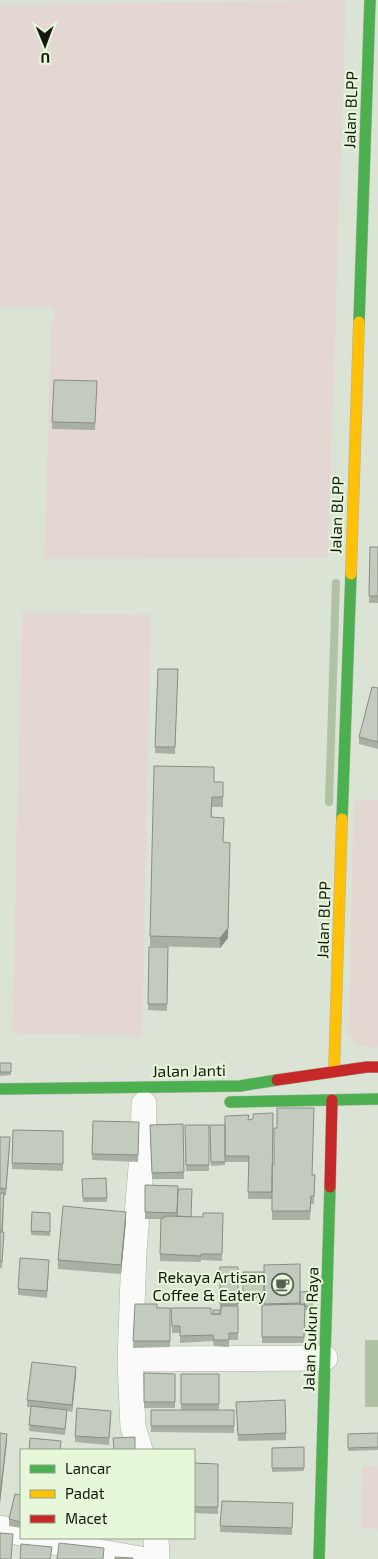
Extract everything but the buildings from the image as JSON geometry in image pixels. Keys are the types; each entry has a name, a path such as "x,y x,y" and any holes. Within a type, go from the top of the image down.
{"street":[{"name":"Jalan BLPP","path":"334,1072 370,0"},
{"name":"Jalan Janti","path":"0,1089 240,1086 378,1066"},
{"name":"Jalan Janti","path":"222,1102 378,1099"},
{"name":"Jalan Sukun Raya","path":"319,1559 332,1100"},
{"path":"140,1449 133,1427 130,1362 134,1251 144,1144 144,1104"},
{"path":"142,1358 325,1358"},
{"path":"0,1528 20,1533"},
{"path":"43,1539 83,1549 140,1559"},
{"path":"156,1539 158,1559"}],"shaded area":[{"path":"346,0 328,558 44,559 51,330 55,307 0,307 0,5"},
{"path":"22,612 151,615 142,1036 12,1033"},
{"path":"354,799 378,800 378,1047 361,1045 348,1034"},
{"path":"365,1340 378,1340 378,1407 365,1407"},
{"path":"362,1466 378,1467 378,1529 361,1528"}],"waterway":[{"path":"329,802 336,583"}],"traffic: fast":[{"path":"359,322 370,0"},
{"path":"342,819 351,574"},
{"path":"0,1089 240,1086 277,1080"},
{"path":"230,1102 378,1099"},
{"path":"319,1559 330,1187"}],"traffic: slow":[{"path":"351,574 359,322"},
{"path":"334,1072 342,819"}],"traffic: jam":[{"path":"277,1080 378,1067"},
{"path":"330,1187 332,1100"}],"place":[{"name":"Rekaya Artisan Coffee & Eatery","path":"282,1285"}]}
